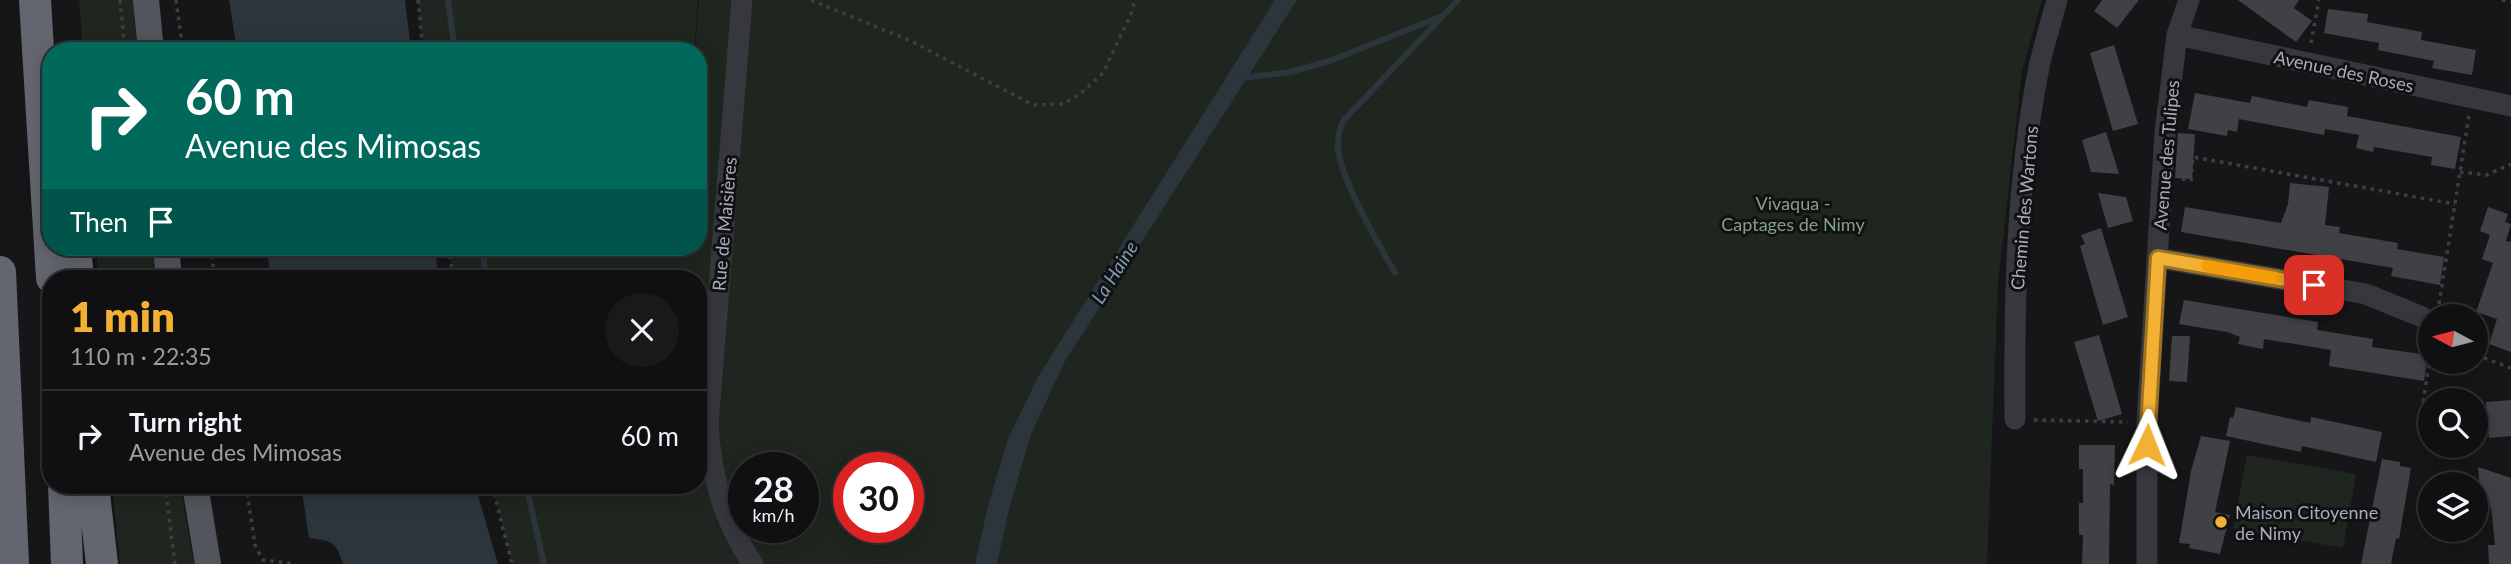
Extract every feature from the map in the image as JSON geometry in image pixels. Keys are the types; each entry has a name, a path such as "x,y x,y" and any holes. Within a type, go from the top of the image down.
{"highway":[{"path":"36,0 44,42"},
{"path":"36,0 42,104"},
{"path":"0,272 13,564"},
{"path":"64,494 67,564"},
{"path":"94,494 102,564"}],"main road":[{"path":"146,0 149,42"},
{"path":"196,494 208,564"}],"street":[{"name":"Rue de Maisières","path":"742,0 708,425 716,488 729,524 753,564"},
{"name":"Chemin des Wartons","path":"2015,419 2014,334 2019,222 2039,66 2057,0"},
{"name":"Avenue des Tulipes","path":"2147,564 2147,422 2162,177 2177,35 2189,0"},
{"name":"Avenue des Roses","path":"2177,35 2511,106"},
{"path":"2158,258 2366,294 2418,308"}],"path":[{"path":"120,0 124,42"},
{"path":"176,0 182,42"},
{"path":"418,0 422,42"},
{"path":"811,0 911,40 1033,105 1063,104 1080,94 1103,73 1135,0"},
{"path":"2306,63 2319,0"},
{"path":"2502,0 2511,2"},
{"path":"2432,304 2455,204 2472,97"},
{"path":"2162,177 2191,180 2193,157 2455,204"},
{"path":"2460,172 2487,175 2511,164"},
{"path":"2488,359 2511,368"},
{"path":"2015,419 2147,422"},
{"path":"166,494 175,564"},
{"path":"247,494 258,554 263,560 296,564"},
{"path":"494,494 512,564"}],"green space":[{"path":"79,0 133,0 136,42 82,42"},
{"path":"418,0 698,0 695,42 422,42"},
{"name":"Vivaqua - Captages de Nimy","path":"699,0 2042,0 2022,71 1998,283 1987,564 512,564 494,494 707,494 707,270 452,270 450,256 707,256 707,42 696,42"},
{"path":"97,256 154,256 155,270 97,270"},
{"path":"2247,455 2356,474 2343,548 2233,528"},
{"path":"113,494 182,494 194,564 120,564"}],"water":[{"path":"229,0 405,0 410,42 236,42"},
{"name":"La Haine","path":"1275,0 1297,0 1065,361 1031,434 1009,509 997,564 975,564 989,502 1008,439 1038,377"},
{"path":"267,256 436,256 437,270 270,270"},
{"path":"302,494 478,494 498,564 343,564 335,546 323,540 309,538"}],"building":[{"path":"2102,0 2139,0 2117,28 2094,11"},
{"path":"2238,0 2299,0 2294,8 2312,21 2296,42"},
{"path":"2328,9 2368,14 2367,22 2422,32 2421,40 2476,50 2472,75 2432,68 2434,61 2378,50 2379,43 2324,33"},
{"path":"2114,45 2138,124 2113,131 2090,53"},
{"path":"2195,93 2250,103 2252,96 2307,107 2309,100 2348,107 2347,116 2461,137 2455,169 2431,165 2432,157 2374,147 2373,152 2356,148 2359,135 2325,129 2324,135 2239,119 2237,132 2228,130 2227,136 2188,129"},
{"path":"2106,132 2119,174 2091,172 2082,140"},
{"path":"2178,133 2195,134 2192,179 2175,178"},
{"path":"2290,183 2329,187 2325,225 2340,227 2339,233 2398,243 2397,249 2444,257 2440,285 2391,276 2393,268 2181,232 2185,207 2281,223 2288,204"},
{"path":"2098,193 2126,197 2133,221 2108,228"},
{"path":"2488,207 2508,214 2505,222 2511,224 2506,241 2511,242 2511,352 2489,344 2497,319 2488,316 2488,304 2479,304 2493,263 2482,259 2490,235 2480,231"},
{"path":"2101,228 2128,317 2103,325 2080,246 2085,244 2081,235"},
{"path":"2184,300 2318,322 2317,330 2373,339 2372,347 2418,354 2418,374 2425,374 2424,381 2329,366 2331,350 2264,339 2263,349 2238,344 2240,337 2227,332 2179,324"},
{"path":"2099,335 2122,414 2098,421 2074,342"},
{"path":"2172,336 2190,336 2187,382 2169,381"},
{"path":"2511,400 2511,436 2489,438 2488,402"},
{"path":"2236,407 2310,423 2311,417 2382,432 2376,462 2302,446 2301,452 2226,436 2230,417 2233,418"},
{"path":"2201,436 2230,441 2215,512 2230,515 2220,554 2189,548 2190,544 2179,543 2191,471"},
{"path":"2079,445 2115,445 2114,485 2110,484 2109,564 2082,564 2083,535 2079,535 2079,503 2083,503 2083,469 2079,469"},
{"path":"2382,459 2400,462 2400,466 2411,468 2399,539 2396,538 2391,564 2361,564"},
{"path":"2478,467 2511,478 2511,564 2489,564 2488,545 2495,545 2491,507 2488,506 2488,472 2478,472"}],"waterway":[{"path":"448,0 454,42"},
{"path":"1395,273 1361,212 1346,177 1338,148 1339,134 1343,121 1458,0"},
{"path":"1242,78 1290,72 1330,61 1442,16"},
{"path":"483,256 485,270"},
{"path":"528,494 544,564"}],"slow traffic":[{"path":"2207,266 2275,278"}],"place":[{"name":"Maison Citoyenne de Nimy","path":"2221,522"}],"route":[{"path":"2147,445 2158,258 2314,285"}]}
